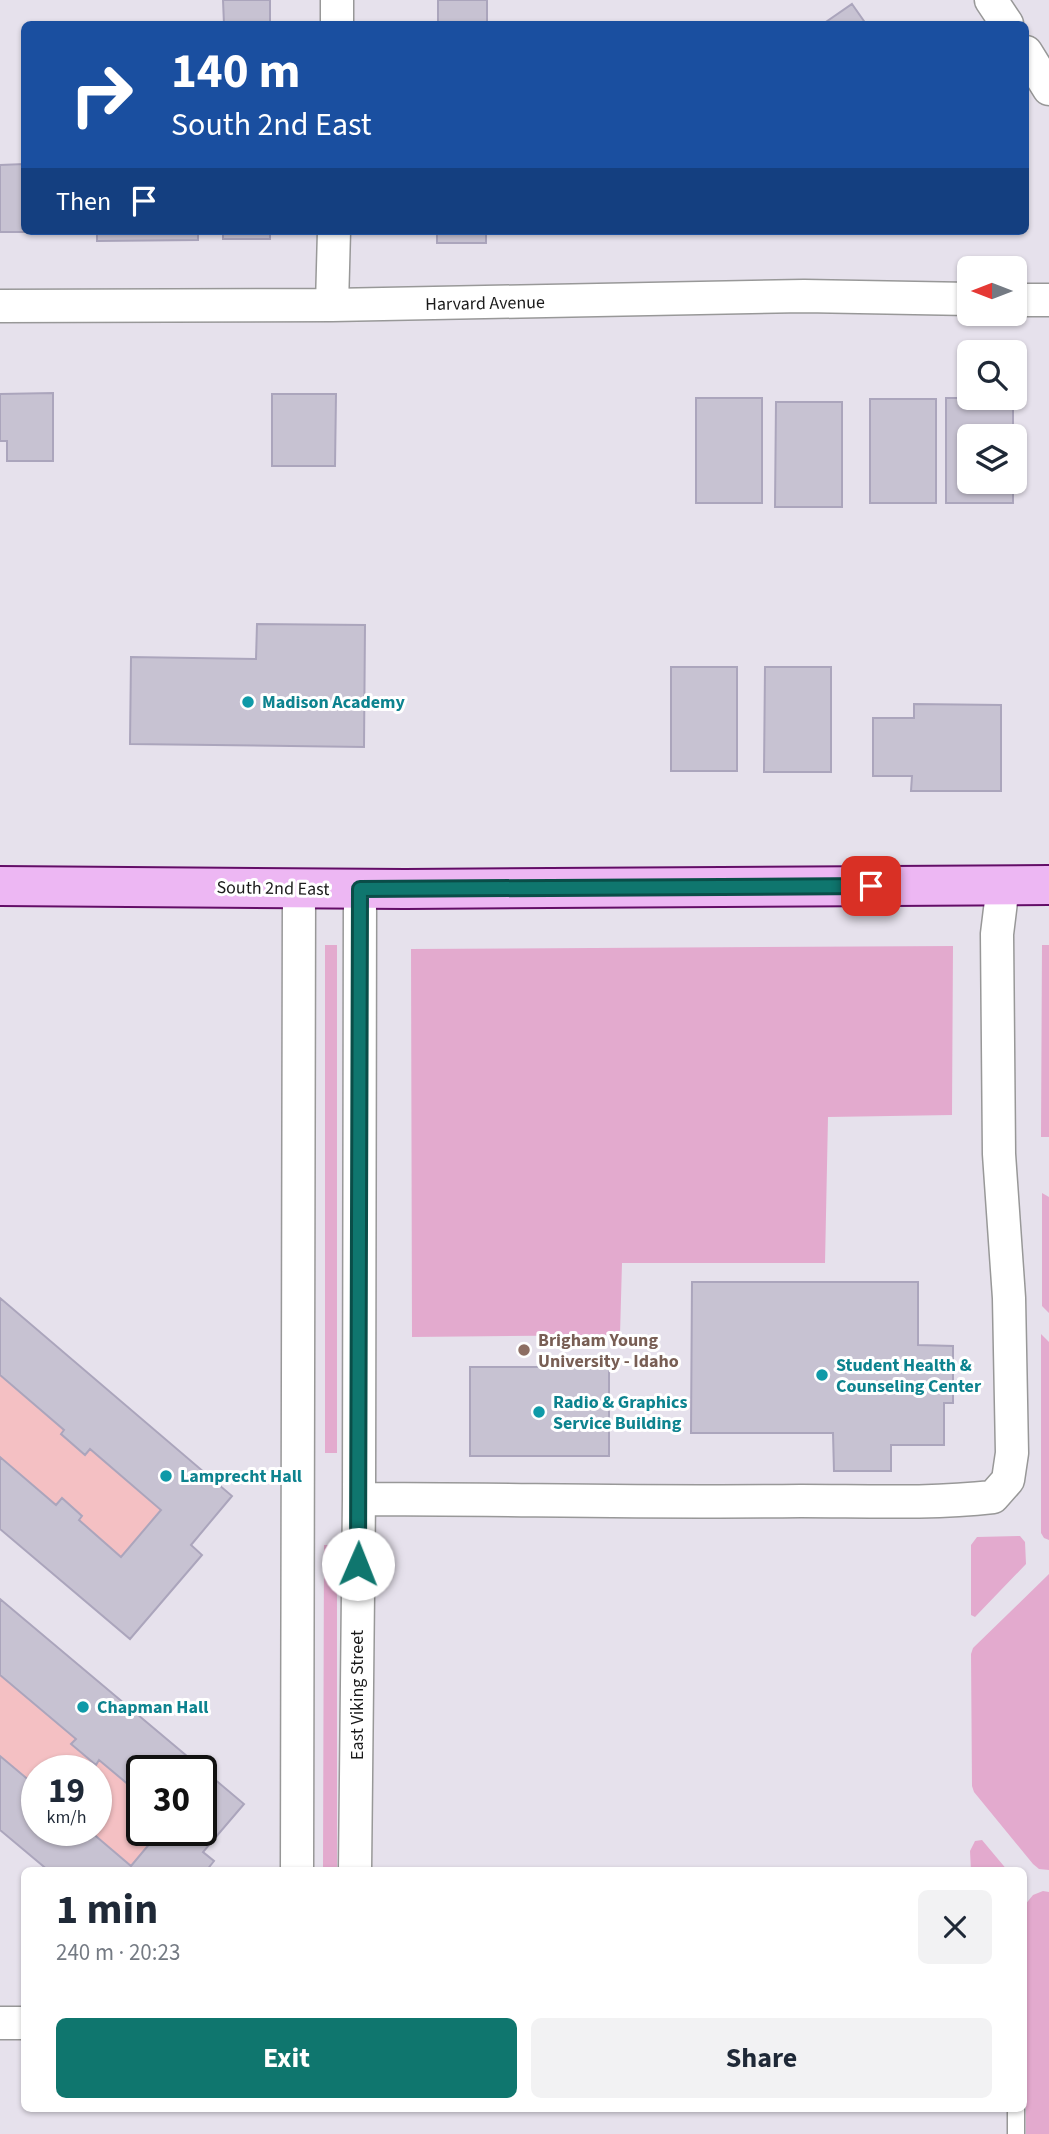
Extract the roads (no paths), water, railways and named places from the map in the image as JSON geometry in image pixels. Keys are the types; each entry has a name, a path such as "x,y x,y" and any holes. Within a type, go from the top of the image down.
{"main road":[{"name":"South 2nd East","path":"0,886 360,889 1049,885"}],"street":[{"path":"337,0 337,21"},
{"path":"990,0 1005,21"},
{"path":"1029,57 1049,89"},
{"path":"332,305 334,235"},
{"name":"Harvard Avenue","path":"0,306 332,305 804,296 957,299"},
{"path":"1027,300 1049,300"},
{"path":"370,1499 592,1499 705,1503 959,1501 993,1497 1008,1480 1012,1453 1009,1298 999,1154 997,934 1003,885"},
{"path":"297,1867 299,888"},
{"name":"East Viking Street","path":"355,1867 370,1499 360,889"},
{"path":"0,2023 21,2023"}],"lane":[{"path":"1016,2112 1016,2134"}],"place":[{"name":"Madison Academy","path":"248,702"},
{"name":"Brigham Young University - Idaho","path":"524,1350"},
{"name":"Student Health & Counseling Center","path":"822,1375"},
{"name":"Radio & Graphics Service Building","path":"539,1412"},
{"name":"Lamprecht Hall","path":"166,1476"},
{"name":"Chapman Hall","path":"83,1707"}]}
